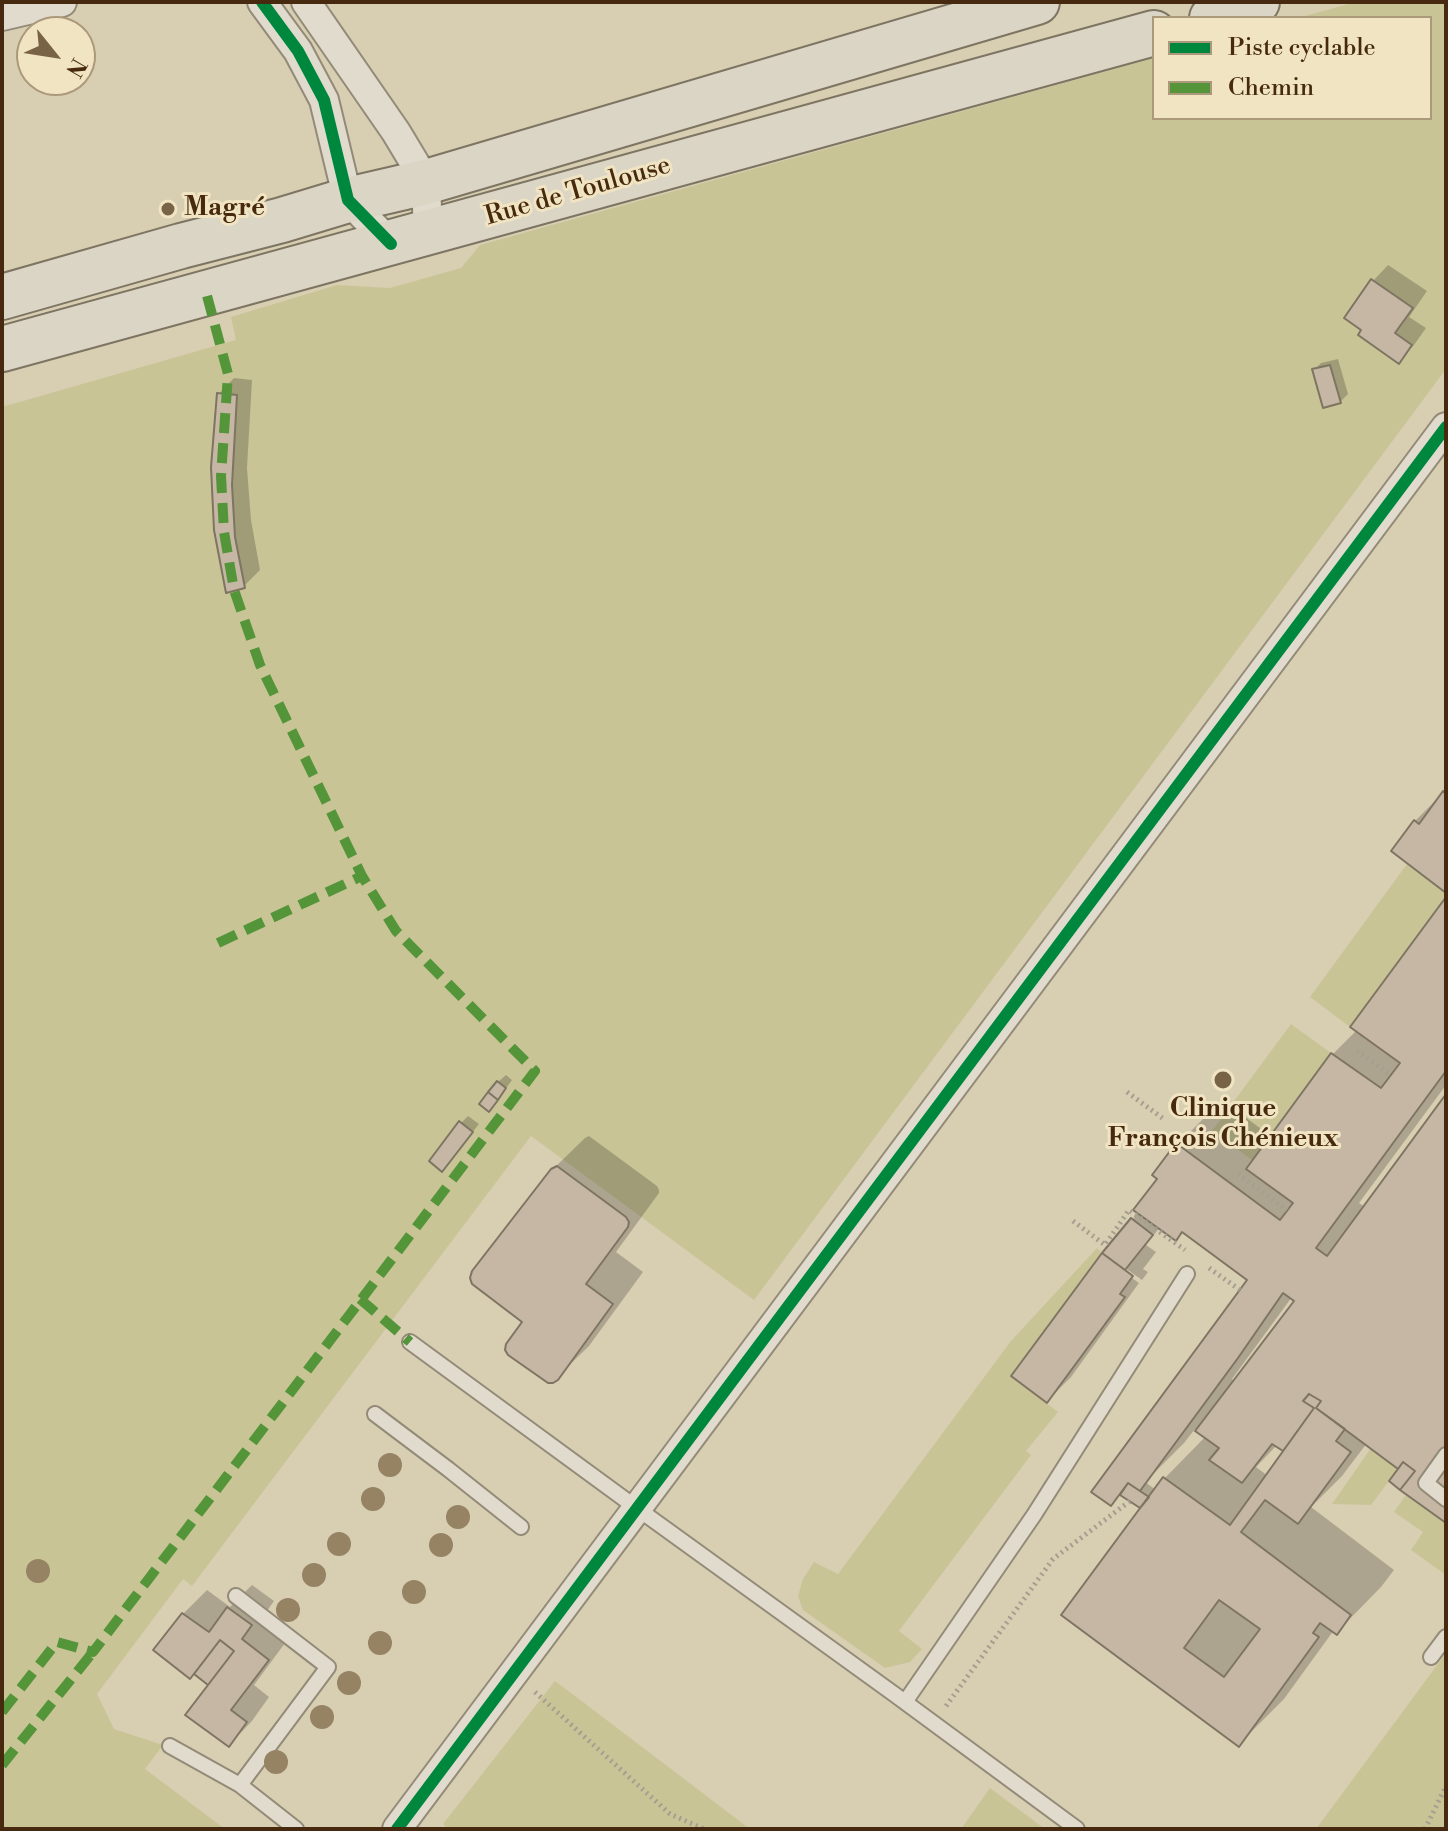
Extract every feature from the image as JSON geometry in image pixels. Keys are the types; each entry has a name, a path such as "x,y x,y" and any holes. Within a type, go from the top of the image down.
{"main road":[{"name":"Rue de Toulouse","path":"2,297 348,200 426,182 1037,2"},
{"path":"1220,16 1257,2"},
{"name":"Rue de Toulouse","path":"2,349 1152,34"}],"street":[{"path":"2,16 62,2"},
{"path":"262,2 298,51 324,100 348,200 409,239 426,182 396,132 306,2"},
{"path":"397,1829 1446,427"}],"lane":[{"path":"905,1702 1034,1515 1187,1274"},
{"path":"410,1342 1077,1829"},
{"path":"375,1414 521,1527"},
{"path":"1446,1455 1426,1483 1446,1499"},
{"path":"236,1596 328,1667 240,1785"},
{"path":"1431,1657 1446,1637"},
{"path":"170,1746 240,1785 296,1829"}],"path":[{"path":"1357,1051 1391,1075"},
{"path":"1127,1092 1165,1120"},
{"path":"1238,1174 1287,1210"},
{"path":"1073,1221 1105,1245 1129,1210 1190,1254"},
{"path":"1203,1263 1240,1290"},
{"path":"933,1722 1053,1559 1130,1501"},
{"path":"514,1673 670,1814 704,1829"},
{"path":"1425,1829 1446,1786"}],"shaded area":[{"path":"1356,2 1446,2 1446,369 754,1300 531,1136 192,1586 183,1579 97,1694 114,1729 163,1745 145,1769 225,1829 2,1829 2,407 236,340 231,317 337,285 390,288 461,268 480,245 1152,59 1152,120 1432,120 1432,16 1305,16"},
{"path":"1407,864 1446,893 1446,897 1350,1027 1310,997"},
{"path":"1291,1024 1331,1053 1252,1160 1212,1131"},
{"path":"1097,1248 1102,1253 1011,1376 1058,1412 1026,1451 1031,1455 899,1631 922,1649 910,1662 885,1668 803,1610 798,1596 803,1579 814,1562 838,1574 1011,1341"},
{"path":"1371,1448 1398,1469 1371,1505 1332,1504"},
{"path":"1406,1495 1446,1523 1446,1575 1411,1550 1423,1532 1394,1512"},
{"path":"1446,1653 1446,1829 1316,1829"},
{"path":"555,1681 750,1829 448,1829 443,1824"},
{"path":"990,1788 1045,1829 961,1829"}],"building":[{"path":"1371,279 1413,308 1395,333 1412,345 1399,364 1358,335 1361,330 1344,318"},
{"path":"1330,365 1341,403 1323,408 1312,369"},
{"path":"217,393 237,395 232,485 235,537 245,588 226,593 214,530 211,467"},
{"path":"1443,791 1446,794 1446,893 1391,851 1414,820 1419,824"},
{"path":"1446,897 1446,1071 1316,1248 1327,1256 1446,1094 1446,1523 1400,1490 1415,1471 1403,1462 1398,1469 1316,1408 1321,1401 1309,1394 1303,1401 1314,1408 1283,1451 1272,1444 1242,1483 1209,1460 1219,1448 1195,1431 1294,1301 1283,1293 1140,1491 1128,1483 1111,1506 1091,1492 1247,1280 1182,1232 1176,1241 1133,1210 1157,1179 1152,1175 1176,1143 1280,1220 1293,1203 1246,1169 1331,1053 1381,1088 1400,1063 1350,1027"},
{"path":"497,1081 506,1088 498,1100 488,1092"},
{"path":"488,1092 498,1100 489,1112 479,1104"},
{"path":"459,1121 473,1132 442,1172 429,1161"},
{"path":"557,1166 629,1222 586,1284 613,1304 558,1380 548,1383 505,1350 522,1322 472,1284 470,1278 472,1271 551,1169"},
{"path":"1131,1218 1153,1235 1125,1270 1102,1253"},
{"path":"1102,1253 1133,1276 1120,1294 1125,1297 1047,1403 1011,1376"},
{"path":"1309,1394 1321,1401 1316,1408 1345,1429 1336,1441 1351,1452 1298,1524 1265,1500 1241,1532 1351,1615 1337,1635 1320,1623 1313,1633 1319,1637 1239,1747 1061,1615 1163,1477 1230,1525 1314,1408 1303,1401","holes":["1219,1600 1260,1629 1224,1677 1184,1648"]},
{"path":"1403,1462 1415,1471 1400,1490 1389,1481"},
{"path":"1128,1483 1149,1497 1140,1508 1120,1495"},
{"path":"227,1607 252,1625 242,1639 269,1660 231,1710 247,1722 229,1747 185,1715 234,1651 220,1640 190,1679 153,1650 182,1613 209,1632"},
{"path":"220,1640 234,1651 208,1685 194,1674"}],"marked path":[{"path":"2,1712 57,1642 93,1652 535,1071 396,931 362,876 260,665 234,590 224,532 221,476 228,374 206,292"},
{"path":"218,943 362,876"},
{"path":"360,1299 410,1342"},
{"path":"2,1765 93,1652"}],"cycle path":[{"path":"262,2 298,51 324,100 348,200 391,244"},
{"path":"397,1829 1446,427"}],"place":[{"name":"Magré","path":"168,209"},
{"name":"Clinique François Chénieux","path":"1223,1080"}]}
